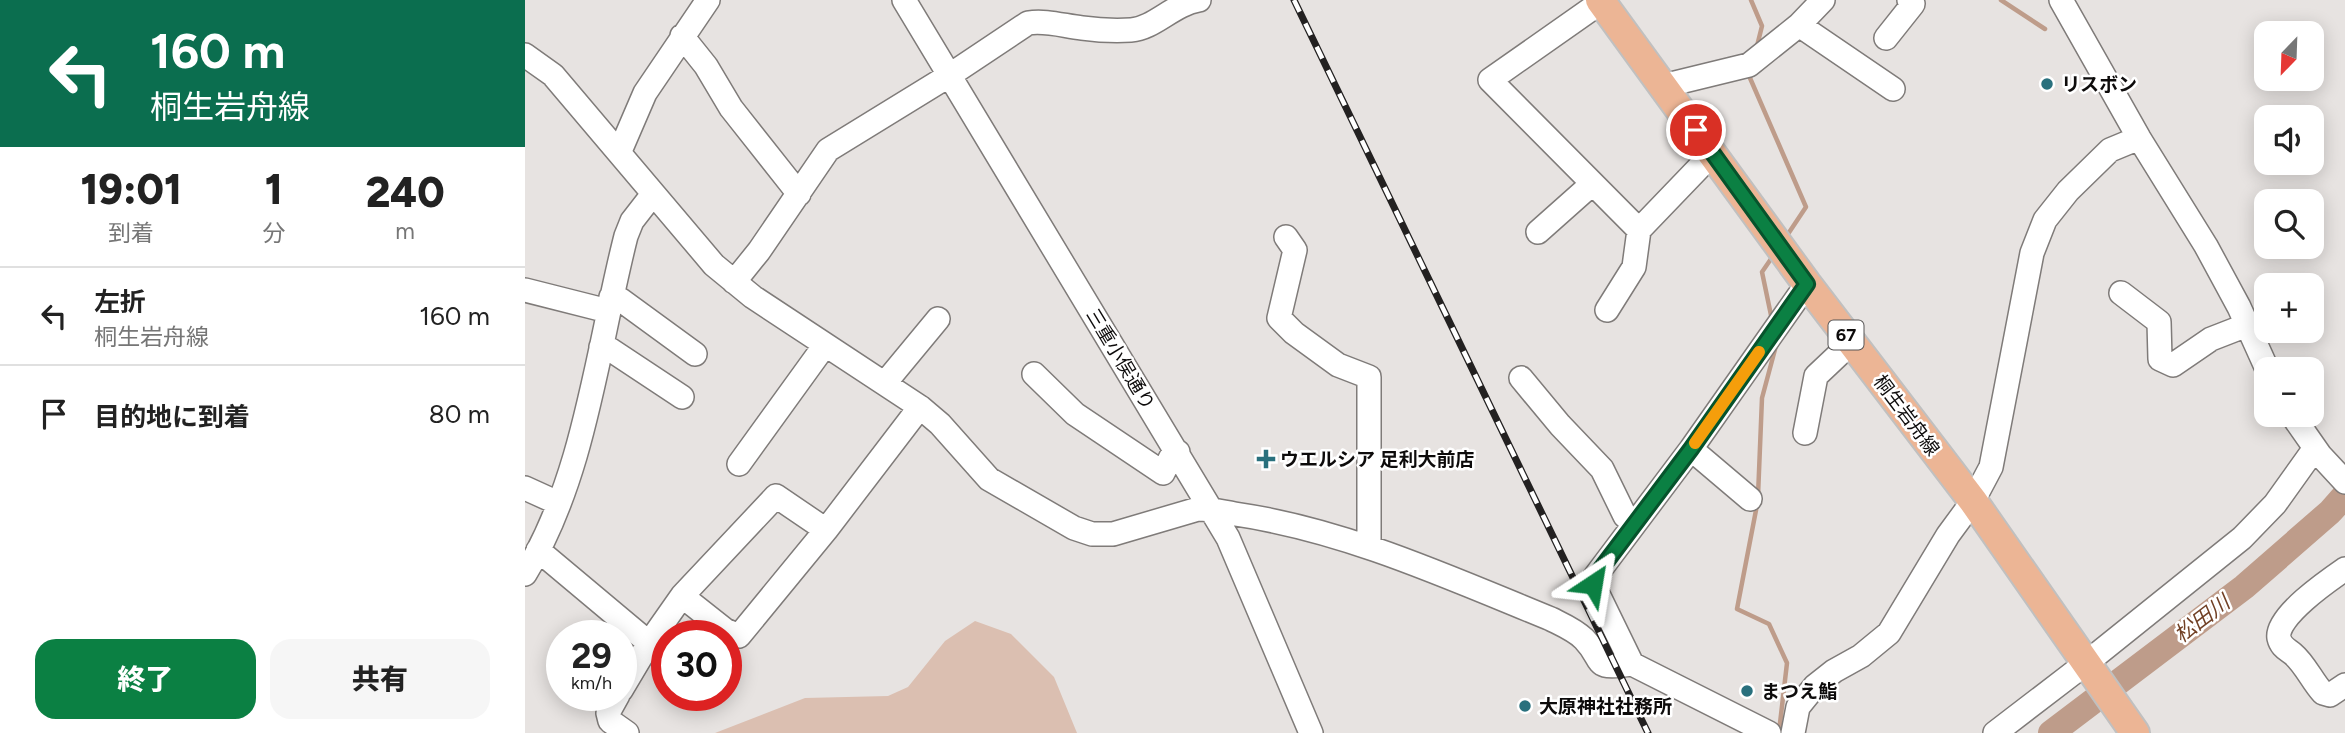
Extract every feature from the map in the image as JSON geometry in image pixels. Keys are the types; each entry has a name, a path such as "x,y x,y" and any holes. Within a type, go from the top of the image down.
{"main road":[{"name":"桐生岩舟線","path":"1601,1 1807,284 1973,501 2131,727"}],"street":[{"path":"619,151 645,93 708,0"},
{"name":"三重小俣通り","path":"904,0 1212,509 1236,554 1311,733"},
{"path":"734,282 759,251 828,150 1028,23 1040,21 1084,29 1132,30 1146,26 1185,2 1199,0"},
{"path":"1664,86 1749,65 1799,25 1823,0"},
{"path":"1886,38 1913,4 1909,0"},
{"path":"2061,0 2139,138 2206,246 2261,357"},
{"path":"1601,1 1490,80 1639,230"},
{"path":"1799,25 1893,89"},
{"path":"682,36 706,66 730,108 799,194"},
{"path":"525,55 553,75 714,265 825,345 920,407 940,424 989,479 1074,528 1092,534 1113,534 1198,509 1291,523 1369,547 1540,614 1573,630 1586,641 1595,658 1604,665 1615,667 1632,664 1769,733"},
{"path":"1793,733 1798,707 1815,686 1861,656 1889,633 1948,535 1973,501 1991,467 2037,235 2055,205 2100,158 2110,150 2139,138"},
{"path":"1607,310 1634,267 1639,230 1713,153"},
{"path":"1538,232 1592,184"},
{"path":"525,574 558,503 585,420 626,236 632,221 653,194"},
{"path":"1286,237 1295,250 1279,318 1294,333 1338,365 1369,377 1369,547"},
{"path":"1632,664 1593,584 1594,578 1691,449 1807,284"},
{"path":"525,290 610,304 621,300 695,354"},
{"path":"2120,293 2159,321 2160,359 2173,365 2211,339 2247,326"},
{"path":"885,383 938,319"},
{"path":"1805,433 1816,376 1852,342"},
{"path":"739,464 825,345"},
{"path":"601,347 611,350 682,397"},
{"path":"1034,374 1075,414 1163,473 1171,457 1178,452"},
{"path":"1521,378 1560,425 1602,469 1625,516 1634,524"},
{"path":"682,596 725,630 739,636 920,407"},
{"path":"2300,427 2317,452 2345,482"},
{"path":"1691,449 1750,499"},
{"path":"1995,733 2088,668 2242,538 2275,504 2317,452"},
{"path":"525,488 558,503"},
{"path":"637,663 682,596 776,496 825,530"},
{"path":"538,550 649,643"},
{"path":"2345,569 2321,586 2285,620 2279,636 2284,648 2294,655 2323,693 2330,695 2345,685"},
{"path":"609,711 610,721 627,733"}],"shaded area":[{"path":"975,621 1011,634 1054,677 1077,733 715,733 805,698 888,696 908,687 945,641"}],"waterway":[{"path":"1751,0 1762,26 1757,46"},
{"path":"2001,0 2045,29"},
{"path":"1751,72 1750,78 1806,207 1786,237"},
{"path":"1772,320 1762,272 1773,256"},
{"path":"1758,496 1762,398 1777,342"},
{"name":"松田川","path":"2051,733 2244,587 2330,512 2345,495"},
{"path":"1757,505 1737,609 1769,624 1787,663 1779,732"}],"railway":[{"path":"1294,0 1648,733"}],"slow traffic":[{"path":"1695,443 1759,352"}],"place":[{"name":"リスボン","path":"2047,84"},
{"name":"ウエルシア 足利大前店","path":"1266,459"},
{"name":"まつえ鮨","path":"1747,691"},
{"name":"大原神社社務所","path":"1525,706"}],"route":[{"path":"1593,584 1594,578 1691,449 1807,284 1696,130"}]}
